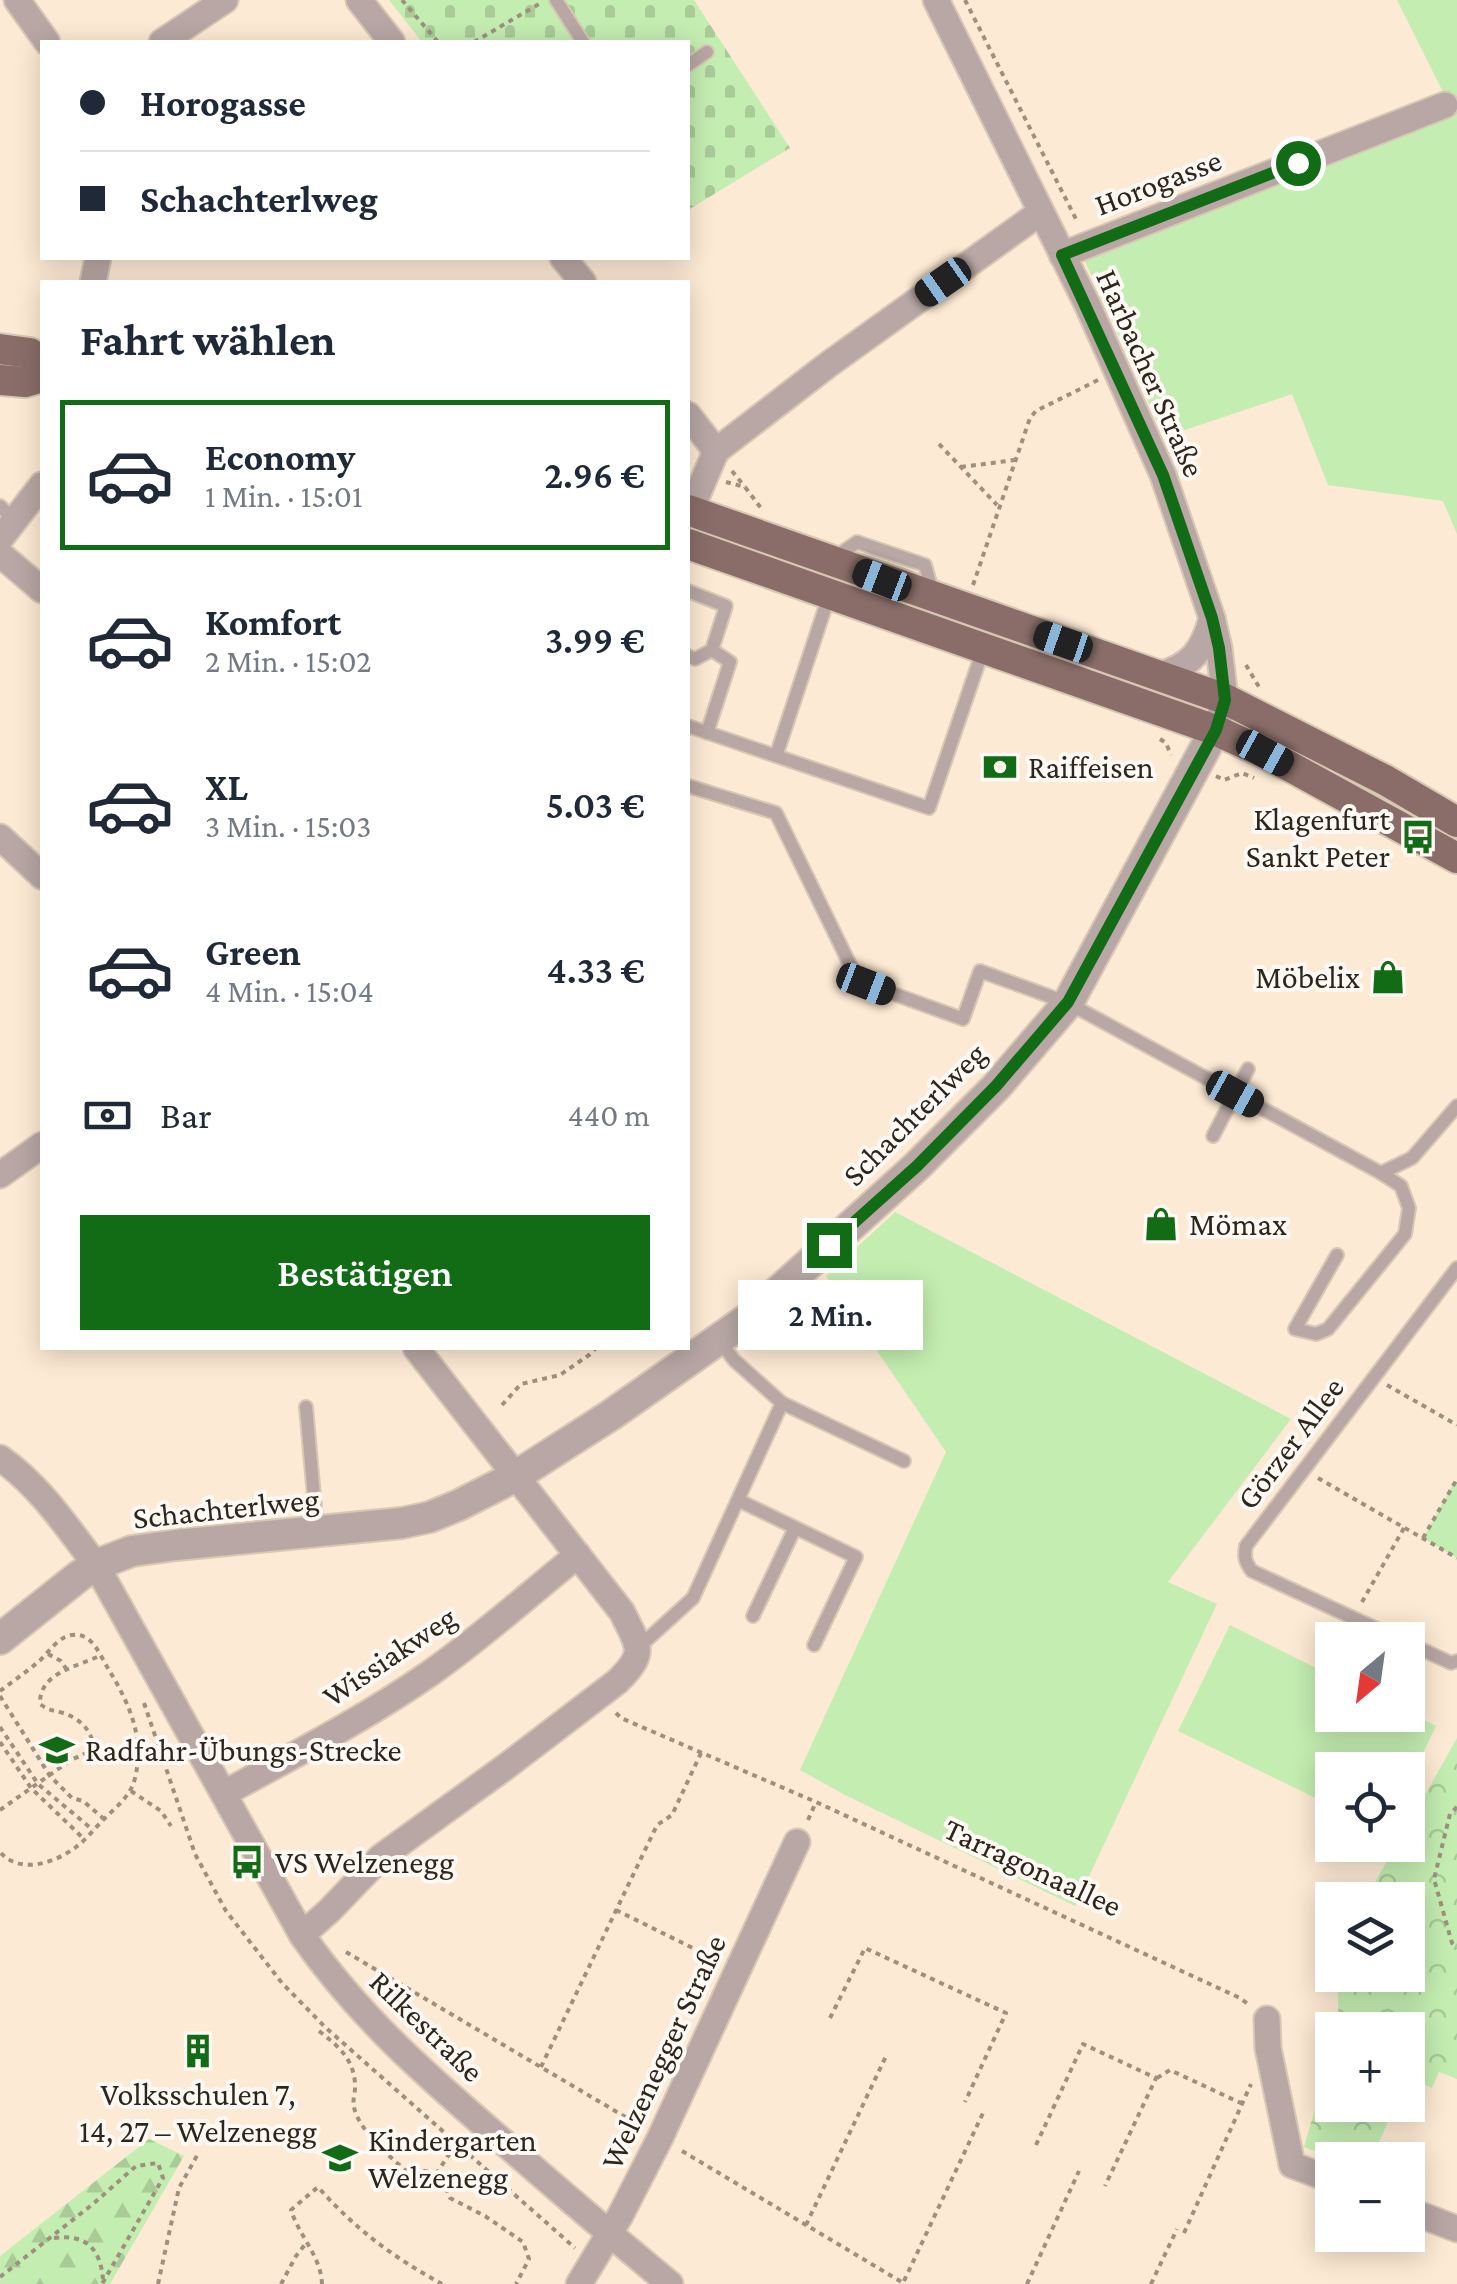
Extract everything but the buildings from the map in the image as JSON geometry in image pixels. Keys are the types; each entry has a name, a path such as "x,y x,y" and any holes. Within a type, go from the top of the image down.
{"main road":[{"path":"0,349 30,353 40,364"},
{"path":"0,380 25,382 40,378"},
{"path":"690,511 1225,700 1385,780 1457,822"},
{"path":"690,547 1216,730 1457,858"}],"street":[{"path":"17,0 45,40"},
{"path":"165,40 225,0"},
{"path":"358,0 390,40"},
{"name":"Harbacher Straße","path":"936,0 1062,255 1163,475 1219,648 1225,700 1216,730"},
{"name":"Horogasse","path":"1062,255 1445,105"},
{"path":"690,501 696,500 716,451 1041,212"},
{"path":"565,260 581,280"},
{"path":"690,418 716,451"},
{"path":"5,522 40,487"},
{"path":"0,554 40,588"},
{"path":"1159,675 1179,670 1200,650 1212,618"},
{"name":"Schachterlweg","path":"0,1639 79,1576 132,1551 402,1523 459,1506 516,1476 611,1415 749,1318 917,1166 996,1086 1068,1002 1216,730"},
{"path":"0,837 40,874"},
{"path":"0,1175 40,1146"},
{"path":"305,1932 380,1857 504,1768 634,1666 639,1647 622,1612 418,1350"},
{"name":"Rilkestraße","path":"0,1458 35,1488 96,1565 328,1973 388,2038 462,2106 670,2284"},
{"name":"Wissiakweg","path":"225,1793 346,1727 423,1678 578,1554"},
{"name":"Welzenegger Straße","path":"578,2284 660,2138 797,1842"},
{"path":"1267,2020 1268,2048 1292,2165 1315,2174"},
{"path":"1425,2217 1457,2229"}],"lane":[{"path":"556,0 583,40"},
{"path":"690,64 707,52"},
{"path":"690,592 726,606 712,650 695,659 690,657"},
{"path":"776,756 830,594"},
{"path":"690,727 930,808 984,648"},
{"path":"707,733 730,662 712,650"},
{"path":"690,787 776,813 858,982 963,1019 980,971 1068,1002 1400,1186 1409,1208 1405,1234 1328,1329 1316,1334 1296,1330 1337,1255"},
{"path":"1212,1136 1248,1069"},
{"path":"1382,1173 1412,1158 1457,1106"},
{"name":"Görzer Allee","path":"1362,1622 1252,1571 1246,1563 1246,1546 1457,1268"},
{"path":"719,1339 734,1360 782,1403 904,1461"},
{"path":"639,1647 694,1598 782,1403"},
{"path":"306,1406 318,1532"},
{"path":"738,1500 856,1557 814,1645"},
{"path":"753,1616 795,1528"},
{"name":"Görzer Allee","path":"1425,1651 1451,1663 1457,1661"}],"path":[{"path":"402,0 436,40"},
{"path":"477,40 545,0"},
{"path":"970,594 1030,418 1036,411 1116,371"},
{"path":"939,444 999,507"},
{"path":"960,467 1015,460"},
{"path":"1166,743 1171,755"},
{"path":"1224,780 1242,774 1253,778"},
{"path":"502,1404 521,1384 560,1374 594,1350"},
{"path":"1374,1378 1457,1424"},
{"path":"1306,1468 1326,1484 1457,1558"},
{"path":"1423,1538 1457,1478"},
{"path":"1353,1618 1404,1528"},
{"path":"0,1852 19,1865 55,1860 84,1840 132,1791 138,1741 130,1708 95,1646 73,1634 0,1693 50,1776 72,1798 104,1819"},
{"path":"46,1654 61,1661 66,1670"},
{"path":"95,1750 92,1735 83,1723 62,1712 49,1711 40,1704 40,1693 57,1674 101,1655"},
{"name":"Tarragonaallee","path":"598,1696 621,1718 834,1810 1240,1998 1267,2020"},
{"path":"0,1728 38,1784 93,1830"},
{"path":"0,1742 31,1788 84,1840"},
{"path":"0,1810 71,1760 95,1750 138,1750"},
{"path":"541,2067 657,1824 672,1814 701,1752"},
{"path":"132,1791 161,1810 171,1826"},
{"path":"1457,1807 1450,1814 1434,1879 1452,1943 1457,1948"},
{"path":"616,1910 738,1970"},
{"path":"305,1932 541,2067 904,2284 983,2114"},
{"path":"830,2018 865,1948 1006,2013 964,2102"},
{"path":"319,2031 341,2048 352,2065 356,2086 354,2108 369,2135 386,2154 406,2170 436,2174 450,2198 522,2242 530,2260 516,2284"},
{"path":"1036,2144 1083,2044 1156,2078"},
{"path":"1184,2232 1268,2048"},
{"path":"806,2224 887,2054"},
{"path":"1105,2186 1156,2078 1170,2070 1242,2104"},
{"path":"436,2174 456,2144"},
{"path":"158,2284 179,2188 199,2152"},
{"path":"0,2277 136,2166 158,2163 164,2178 102,2283"},
{"path":"1027,2284 1080,2171"},
{"path":"322,2284 318,2262 290,2210 318,2187 372,2239 442,2284"},
{"path":"1151,2284 1177,2229"},
{"path":"49,2238 68,2236 90,2245 101,2258 102,2283"},
{"path":"281,2284 307,2242"}],"green space":[{"path":"389,0 694,0 790,148 690,209 690,40 420,40"},
{"path":"1397,0 1457,0 1457,534 1443,501 1328,485 1292,394 1164,437 1083,257 1455,116"},
{"path":"895,1212 1291,1419 1168,1582 1217,1604 1075,1906 800,1770 946,1452 826,1276"},
{"path":"1457,1482 1457,1558 1423,1538"},
{"path":"1230,1625 1315,1668 1315,1732 1425,1732 1425,1720 1436,1726 1423,1752 1315,1752 1315,1798 1178,1731"},
{"path":"1457,1738 1457,2079 1439,2072 1432,2088 1425,2085 1425,2012 1338,2012 1338,1992 1425,1992 1425,1882 1375,1882 1386,1862 1425,1862 1425,1795"},
{"path":"1315,2109 1315,2122 1388,2122 1379,2142 1315,2142 1315,2151 1304,2147"},
{"path":"149,2139 184,2156 110,2284 0,2284 0,2256"}],"place":[{"name":"Raiffeisen","path":"1000,767"},
{"name":"Klagenfurt Sankt Peter","path":"1418,837"},
{"name":"Möbelix","path":"1388,977"},
{"name":"Mömax","path":"1161,1224"},
{"name":"Radfahr-Übungs-Strecke","path":"57,1750"},
{"name":"VS Welzenegg","path":"247,1862"},
{"name":"Volksschulen 7, 14, 27 – Welzenegg","path":"198,2051"},
{"name":"Kindergarten Welzenegg","path":"340,2158"}],"route":[{"path":"829,1245 917,1166 996,1086 1068,1002 1216,730 1225,700 1212,618 1163,475 1062,255 1298,163"}]}
